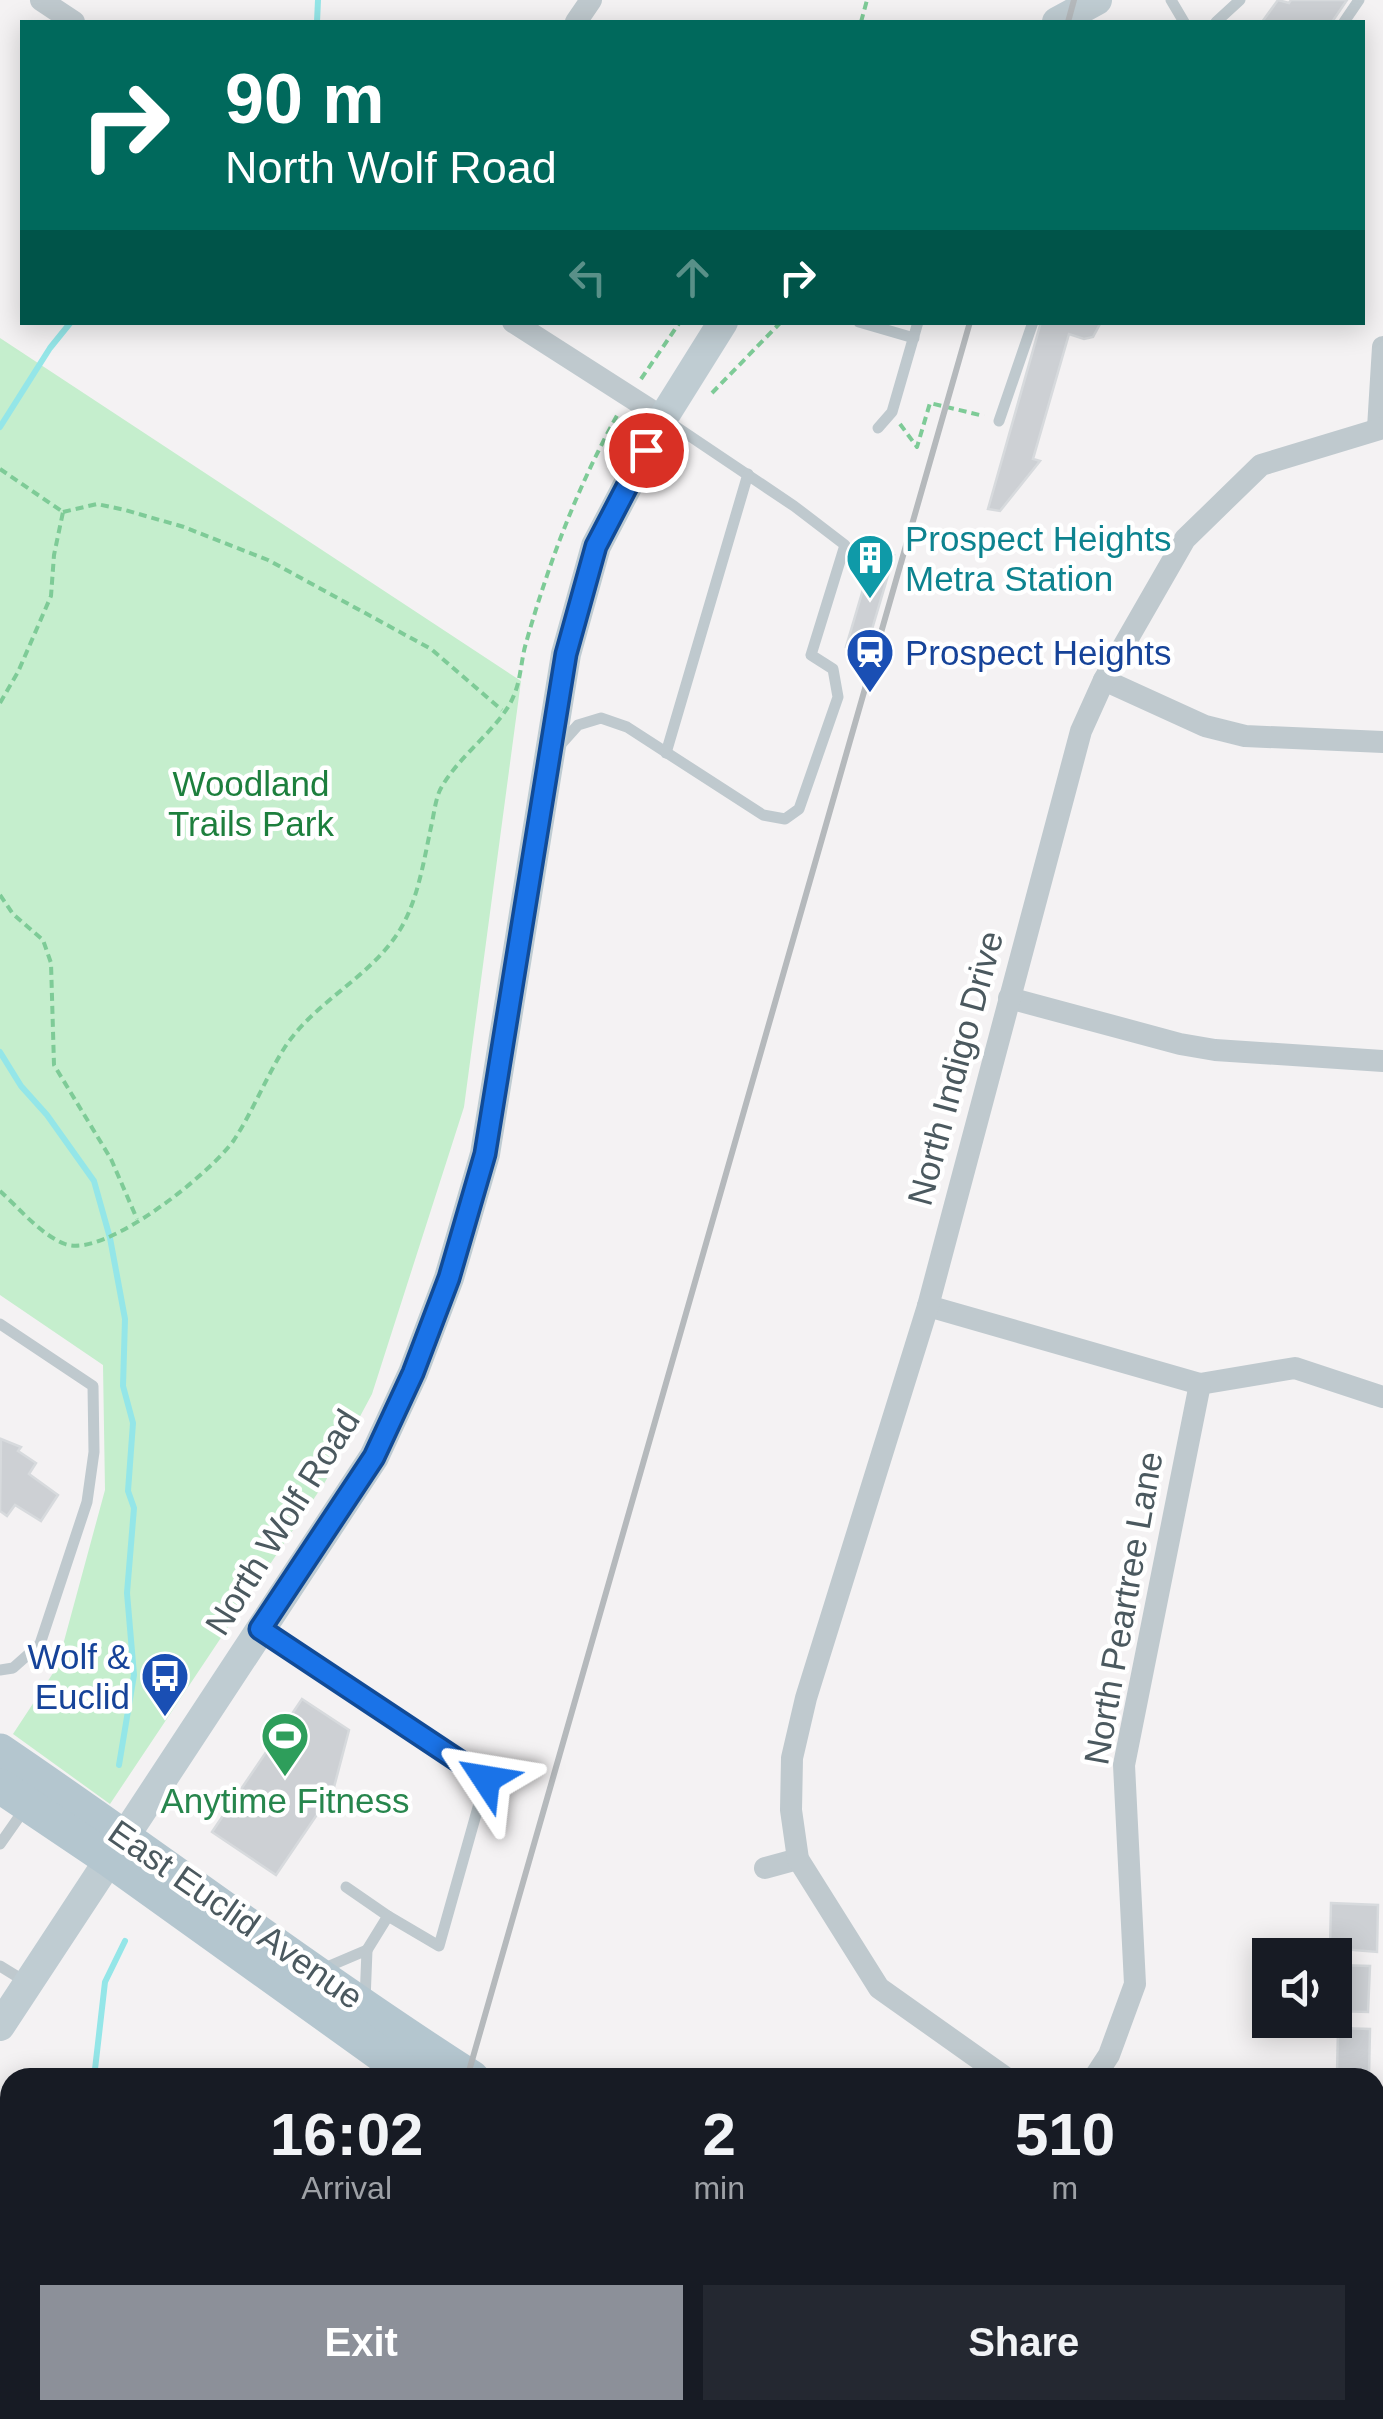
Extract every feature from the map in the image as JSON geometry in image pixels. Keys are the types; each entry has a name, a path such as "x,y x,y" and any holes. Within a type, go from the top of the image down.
{"main road":[{"path":"1061,20 1097,0"},
{"name":"North Wolf Road","path":"0,2026 374,1457 413,1373 449,1278 485,1154 566,654 596,546 663,418 721,325"},
{"name":"East Euclid Avenue","path":"0,1751 117,1848 401,2068"},
{"name":"East Euclid Avenue","path":"14,1795 117,1848 457,2068"}],"street":[{"path":"41,0 71,20"},
{"path":"518,325 663,418"},
{"path":"1380,428 1383,347"},
{"name":"North Indigo Drive","path":"798,1859 792,1810 792,1758 799,1728 928,1306 1081,732 1104,680 1184,539 1260,466 1380,428"},
{"path":"1104,680 1205,726 1245,736 1383,742"},
{"path":"1009,998 1215,1050 1383,1060"},
{"path":"928,1306 1200,1384 1295,1368 1383,1396"},
{"name":"North Peartree Lane","path":"1101,2068 1135,1984 1124,1764 1200,1384"},
{"path":"765,1868 798,1859 879,1988 992,2068"}],"lane":[{"path":"1218,20 1240,0"},
{"path":"868,325 914,338"},
{"path":"878,428 892,412 917,325"},
{"path":"999,420 1032,325"},
{"path":"547,770 564,738 578,724 601,718 627,726 763,815 785,818 799,809 838,697 833,669 811,655 845,545 663,418"},
{"path":"666,753 748,474"},
{"path":"0,1324 93,1386 94,1452 87,1502 40,1644 12,1668 0,1670"},
{"path":"260,1629 486,1779 439,1946 346,1886"},
{"path":"0,1844 14,1795"},
{"path":"365,2005 367,1950 388,1916"},
{"path":"314,1972 367,1950"},
{"path":"0,1966 28,1984"}],"path":[{"path":"643,375 678,325"},
{"path":"712,393 778,325"},
{"path":"892,412 916,448 930,402 999,420"},
{"path":"0,1191 67,1245 119,1233 138,1221 221,1154 234,1139 300,1026 353,983 391,944 404,924 415,894 438,793 460,758 514,696 524,646 568,515 620,410"},
{"path":"0,469 63,512 97,504 125,510 184,527 268,560 431,649 504,712"},
{"path":"0,703 51,596 63,512"},
{"path":"0,894 13,914 42,940 51,962 54,1065 112,1159 138,1221"}],"green space":[{"name":"Woodland Trails Park","path":"0,338 521,681 464,1107 372,1394 325,1482 110,1804 13,1734 57,1667 105,1490 103,1365 0,1295"}],"building":[{"path":"1278,0 1347,0 1333,20 1263,20"},
{"path":"1040,325 1099,325 1093,337 1084,339 1069,334 1033,459 1040,461 1000,511 988,509"},
{"name":"Prospect Heights Metra Station","path":"875,549 894,555 865,653 846,647"},
{"path":"1,1439 21,1447 18,1451 36,1463 29,1474 58,1495 41,1521 15,1505 7,1516 0,1511"},
{"path":"302,1699 349,1730 333,1791 276,1875 212,1832"},
{"path":"1331,1903 1378,1905 1377,1952 1352,1950 1352,1938 1330,1938"},
{"path":"1352,1965 1370,1966 1368,2012 1352,2012"},
{"path":"1352,2028 1370,2029 1369,2068 1337,2068 1338,2038 1352,2038"}],"waterway":[{"path":"317,20 318,0"},
{"path":"0,427 69,325"},
{"path":"0,1052 21,1086 94,1181 110,1238 125,1319 123,1386 133,1423 128,1491 134,1508 127,1593 134,1675 119,1765"},
{"path":"95,2068 105,1982 125,1941"}],"railway":[{"path":"1069,20 1074,0"},
{"path":"470,2068 969,325"}],"place":[{"name":"Prospect Heights Metra Station","path":"870,600"},
{"name":"Prospect Heights","path":"870,694"},
{"name":"Wolf & Euclid","path":"165,1718"},
{"name":"Anytime Fitness","path":"285,1778"}],"route":[{"path":"486,1779 260,1629 374,1457 413,1373 449,1278 485,1154 566,654 596,546 646,450"}]}
